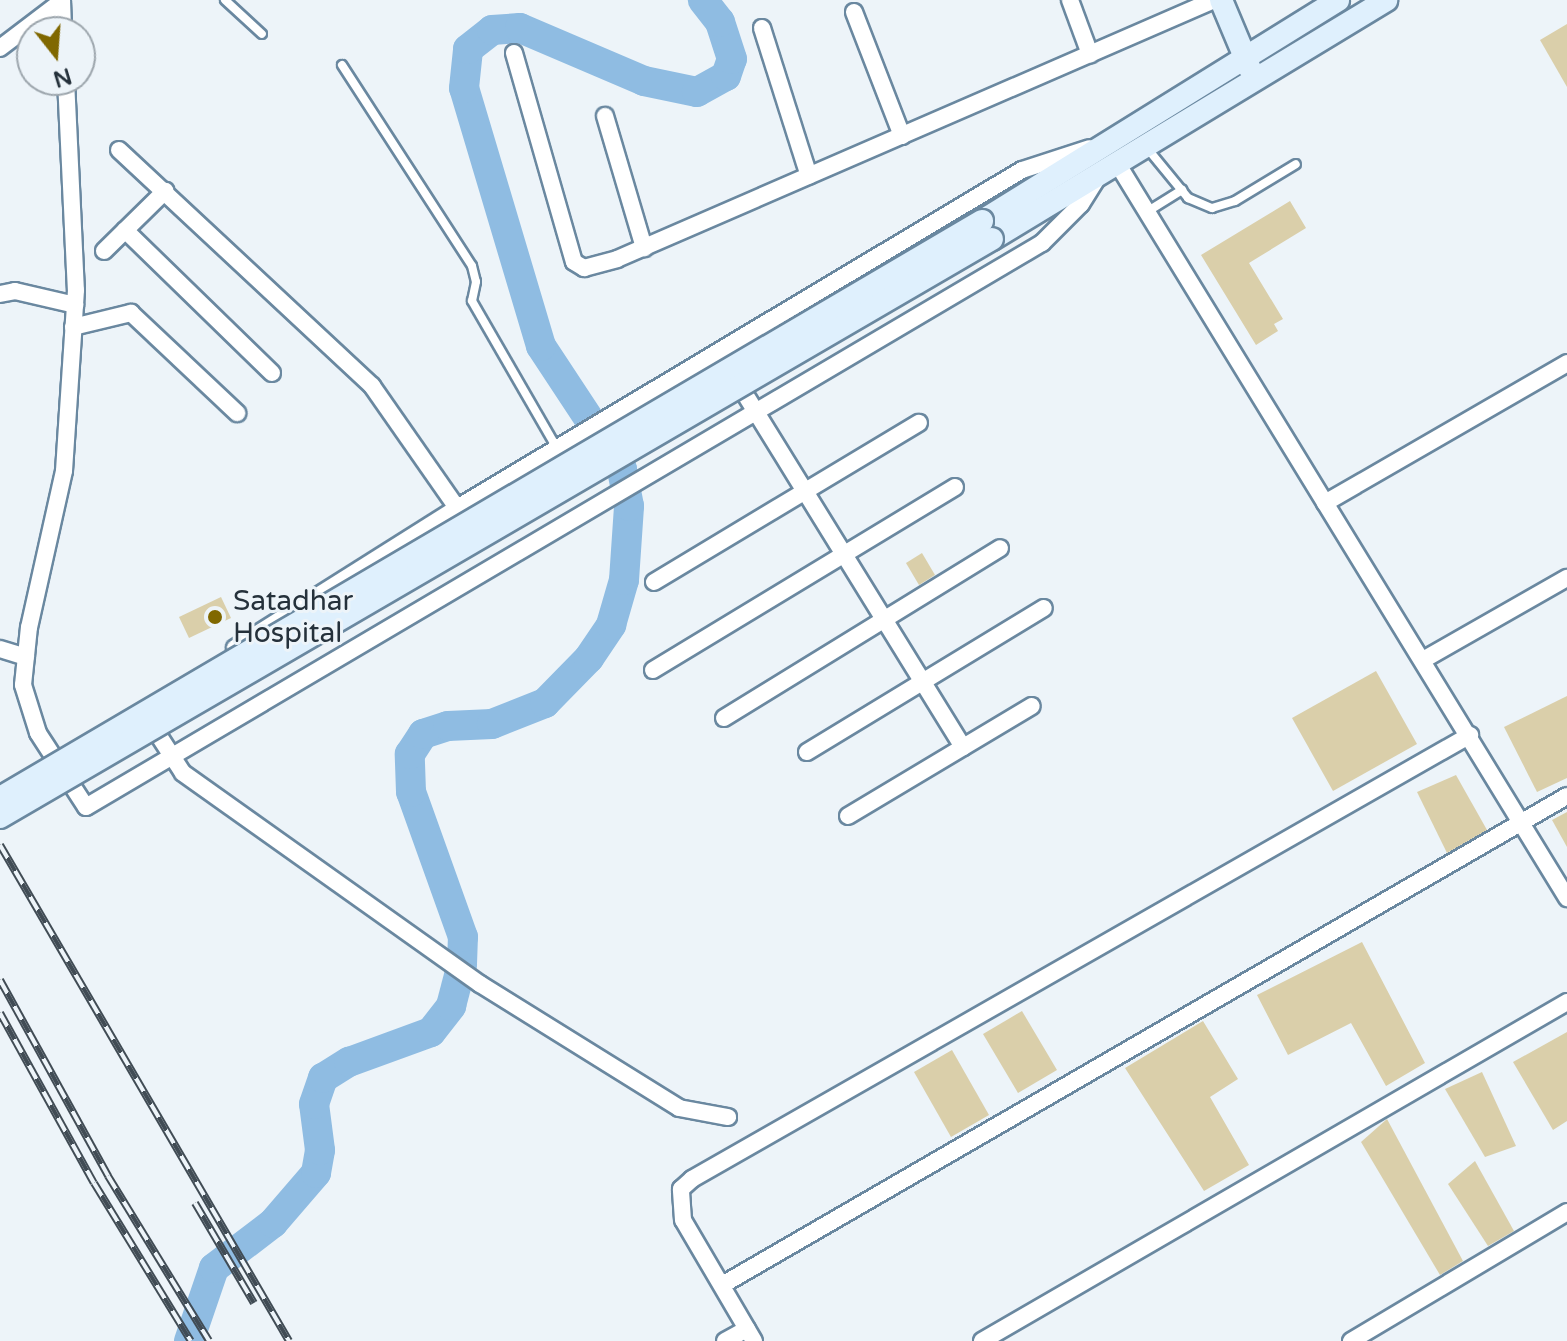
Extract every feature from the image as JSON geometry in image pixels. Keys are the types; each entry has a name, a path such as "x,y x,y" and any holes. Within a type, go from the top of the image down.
{"main road":[{"path":"1221,0 1255,79"},
{"path":"0,798 1107,160 1243,55 1338,0"},
{"path":"1107,160 1145,146 1386,0"},
{"path":"0,817 987,230"}],"street":[{"path":"1070,0 1090,54"},
{"path":"514,53 574,262 584,268 644,248 1214,0"},
{"path":"0,48 62,1"},
{"path":"854,12 902,136"},
{"path":"762,28 809,176"},
{"path":"67,96 75,305 64,471 23,685 38,733 86,807 1042,243 1081,204 1107,160"},
{"path":"605,116 644,248"},
{"path":"119,150 372,386 457,508"},
{"path":"1107,160 1145,214 1470,735 1567,898"},
{"path":"54,758 141,707 457,508 1022,170 1107,160"},
{"path":"104,251 165,191"},
{"path":"125,230 272,373"},
{"path":"0,294 15,291 75,305"},
{"path":"73,327 131,313 237,413"},
{"path":"719,353 963,747"},
{"path":"1325,503 1567,363"},
{"path":"654,582 919,423"},
{"path":"653,670 955,487"},
{"path":"724,718 1000,548"},
{"path":"1423,660 1567,578"},
{"path":"807,752 1044,608"},
{"path":"0,649 26,657"},
{"path":"848,816 1032,706"},
{"path":"141,707 183,773 442,954 480,984 679,1108 728,1117"},
{"path":"725,1341 751,1335 680,1209 681,1189 692,1179 1470,735"},
{"path":"722,1285 1567,796"},
{"path":"982,1341 1567,1002"},
{"path":"1351,1341 1567,1212"}],"lane":[{"path":"225,0 262,34"},
{"path":"342,65 472,266 476,282 472,301 560,447"},
{"path":"1145,146 1182,190 1202,206 1222,207 1296,164"},
{"path":"1145,214 1182,190"}],"building":[{"path":"1567,24 1567,87 1540,40"},
{"path":"1290,201 1306,228 1249,263 1283,319 1274,324 1278,331 1256,345 1201,255"},
{"path":"922,553 935,575 919,585 906,563"},
{"path":"221,597 231,618 189,638 179,617"},
{"path":"1376,671 1417,744 1333,791 1292,718"},
{"path":"1567,696 1567,778 1537,792 1504,727"},
{"path":"1456,775 1487,830 1447,853 1417,792"},
{"path":"1567,812 1567,847 1552,820"},
{"path":"1362,942 1425,1063 1386,1086 1351,1023 1288,1055 1257,995"},
{"path":"1022,1011 1057,1070 1018,1093 983,1034"},
{"path":"1203,1021 1238,1079 1210,1097 1249,1165 1204,1191 1125,1068"},
{"path":"1567,1032 1567,1121 1553,1130 1513,1062"},
{"path":"952,1050 989,1115 951,1137 914,1072"},
{"path":"1482,1072 1516,1146 1485,1157 1445,1089"},
{"path":"1387,1119 1463,1261 1440,1275 1361,1142"},
{"path":"1475,1161 1514,1231 1488,1246 1448,1184"}],"waterway":[{"path":"189,1341 214,1268 273,1223 316,1173 320,1150 314,1104 323,1078 349,1062 431,1032 451,1006 462,964 463,937 411,792 410,754 423,734 448,726 492,724 545,703 589,658 611,625 624,580 629,506 622,469 541,346 464,88 468,49 492,30 520,28 644,81 697,92 726,76 732,59 720,22 703,0"}],"railway":[{"path":"0,845 289,1341"},
{"path":"0,980 108,1176 209,1341"},
{"path":"0,1013 94,1183 191,1341"},
{"path":"195,1203 254,1303"}],"place":[{"name":"Satadhar Hospital","path":"215,617"}]}
